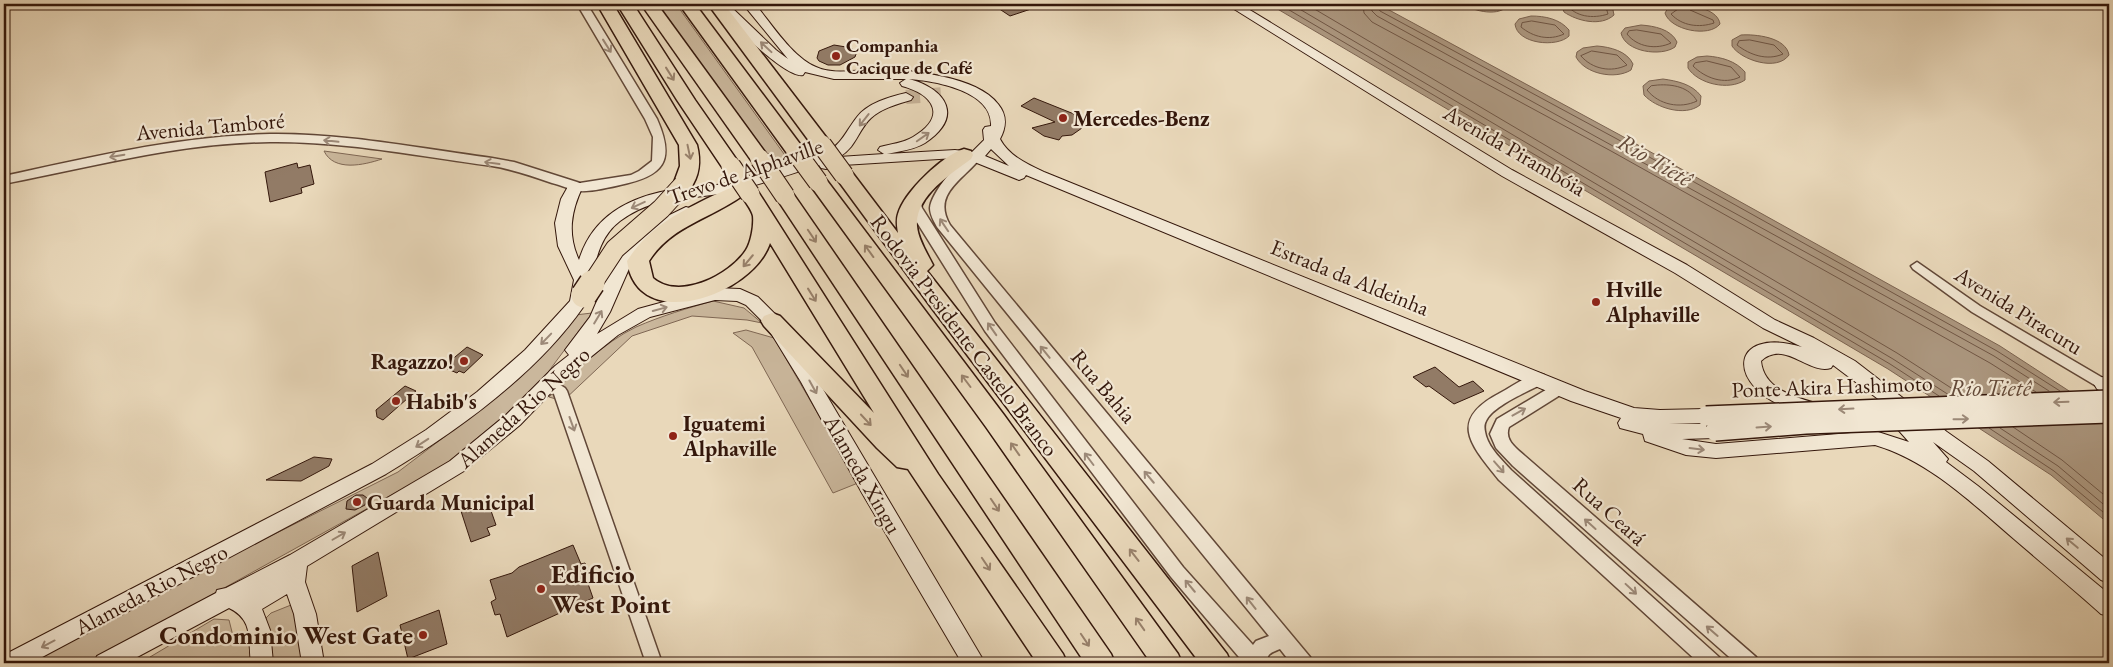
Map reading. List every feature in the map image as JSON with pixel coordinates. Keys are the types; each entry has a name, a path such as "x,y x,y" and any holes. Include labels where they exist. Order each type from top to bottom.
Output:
{"highway":[{"path":"582,293 615,249 660,209 683,185 690,174 691,158 688,145 605,4"},
{"path":"625,4 761,212 928,481 1053,663"},
{"path":"650,4 760,159 1101,663"},
{"name":"Rodovia Presidente Castelo Branco","path":"716,4 822,145 844,168 938,302 1217,663"},
{"name":"Rodovia Presidente Castelo Branco","path":"691,9 995,420 1168,663"},
{"path":"938,302 909,235 908,213 914,200 930,184 970,156"},
{"path":"734,193 654,237 638,261 640,272 647,284 670,294 686,294 703,290 731,277 756,252 760,239 761,212"},
{"path":"772,321 886,441 928,481"}],"main road":[{"path":"721,4 750,34 780,59 811,79 832,82 873,81 906,83 927,90 937,100 940,108 940,117 929,132 918,141 844,168"},
{"path":"729,4 750,34"},
{"path":"749,4 799,62 811,70 837,74 915,76 940,80 972,90 986,99 995,108 1000,120 998,130 992,140 970,156"},
{"name":"Avenida Pirambóia","path":"1232,4 1535,190 1681,269 1778,329"},
{"path":"945,94 968,99 982,110 989,123 992,140"},
{"name":"Trevo de Alphaville","path":"582,293 589,254 596,239 608,223 623,212 666,195 726,187 831,156 843,150 849,144 860,124 871,111 906,97"},
{"name":"Estrada da Aldeinha","path":"992,140 1003,163 1039,175 1534,382 1619,421 1656,430 1688,432 1710,423"},
{"path":"970,156 1003,163"},
{"name":"Trevo de Alphaville","path":"555,377 597,320 622,262 630,250 660,224 689,210 734,193 844,168 970,156"},
{"path":"574,188 566,208 563,230 566,253 582,293"},
{"name":"Alameda Rio Negro","path":"10,663 277,524 411,450 460,417 501,382 546,340 582,293"},
{"name":"Alameda Rio Negro","path":"105,663 297,560 457,466 512,420 555,377 612,331 644,314 715,294 740,296"},
{"name":"Alameda Xingu","path":"740,296 756,304 772,321 808,379 869,487 974,663"},
{"path":"1778,329 1871,392 2001,516"},
{"path":"1778,329 1808,342 1849,366 1940,437 1981,466 2109,574"},
{"path":"1816,410 1786,400 1766,389 1754,376 1752,359 1764,349 1785,348 1800,352 1841,370"},
{"name":"Ponte Akira Hashimoto","path":"1710,423 1816,410 2108,389"},
{"name":"Estrada da Aldeinha","path":"1555,391 1633,416 1710,423"},
{"name":"Ponte Akira Hashimoto","path":"1710,423 1806,424 2109,413"},
{"path":"1619,421 1663,440 1700,450 1735,450 1875,438 1889,440 1936,466 2001,516 2109,607"},
{"path":"1937,457 1942,453 1950,452 1967,459 2032,509"},
{"path":"297,560 294,582 305,614 313,663"},
{"path":"249,606 268,594 294,582"},
{"path":"225,598 239,601 249,606 255,616 262,663"}],"street":[{"path":"574,188 635,178 652,168 658,162 660,154 659,136 652,119 582,4"},
{"path":"574,188 598,192 622,188 649,178 661,168 668,157 669,138 656,92"},
{"name":"Avenida Tamboré","path":"4,180 153,149 207,142 270,138 323,140 492,162 509,165 539,175 555,186 574,188"},
{"name":"Rua Bahia","path":"970,156 937,203 936,210 944,227 1088,405 1303,663"},
{"path":"914,200 915,208 990,327 1166,557 1257,663"},
{"name":"Avenida Piracuru","path":"1916,266 1976,309 2108,389"},
{"path":"555,377 654,663"},
{"name":"Rua Ceará","path":"1534,382 1484,410 1477,419 1475,429 1484,451 1505,475 1712,663"},
{"name":"Rua Ceará","path":"1555,391 1503,423 1498,429 1497,434 1503,444 1519,461 1749,663"},
{"path":"1606,567 1627,556"},
{"path":"1257,663 1257,654 1263,647 1283,640"}],"shaded area":[{"path":"658,4 676,4 792,165 776,171"},
{"path":"324,151 382,159 358,165 342,164 329,158"},
{"path":"713,301 744,308 762,323 692,316 632,336 563,401 549,397 612,341 636,327 655,319"},
{"path":"592,313 534,391 442,467 89,663 18,663 398,472 448,434 521,371 575,315"},
{"path":"746,330 774,338 858,483 833,493 752,347 733,333"},
{"path":"296,603 306,663 270,663 266,618 271,613"},
{"path":"214,619 229,620 234,640 248,636 251,663 154,663 150,657"}],"water":[{"name":"Rio Tietê","path":"1269,4 1378,4 1620,135 2000,346 2109,417 2109,524 2051,475 1888,369"},
{"path":"1462,4 1509,4 1500,11 1487,12"},
{"path":"1561,4 1607,4 1613,10 1614,15 1603,21 1582,20 1564,12"},
{"path":"1684,5 1711,12 1720,24 1707,31 1699,31 1682,28 1674,24 1665,13 1668,8"},
{"path":"1531,16 1557,21 1569,30 1569,36 1563,40 1547,43 1530,40 1517,31 1515,24 1519,19"},
{"path":"1641,25 1657,27 1671,34 1677,42 1675,47 1661,52 1653,52 1644,51 1629,45 1621,33 1625,28"},
{"path":"1741,35 1762,36 1776,40 1787,49 1789,55 1776,63 1759,62 1743,56 1732,46 1732,40"},
{"path":"1597,46 1613,49 1627,56 1633,64 1631,70 1617,75 1609,75 1586,68 1576,57 1577,52 1583,48"},
{"path":"1707,56 1733,62 1745,72 1745,80 1731,85 1723,85 1706,82 1699,78 1688,68 1688,62 1697,57"},
{"path":"1663,79 1689,86 1701,96 1700,105 1694,109 1679,111 1663,107 1649,100 1644,95 1643,86 1649,81"}],"building":[{"path":"992,4 1042,4 1043,5 1010,16"},
{"name":"Companhia Cacique de Café","path":"834,45 852,48 856,54 855,57 840,65 828,65 819,61 817,58 819,51"},
{"name":"Mercedes-Benz","path":"1034,98 1074,114 1082,123 1082,128 1072,135 1062,136 1059,140 1044,136 1032,128 1055,122 1021,106"},
{"path":"297,163 298,168 310,165 314,184 301,188 302,193 270,202 265,172"},
{"name":"Ragazzo!","path":"467,347 483,355 464,373 459,371 457,373 443,367"},
{"path":"1435,367 1459,387 1473,381 1484,391 1454,404 1413,377"},
{"name":"Habib's","path":"405,386 416,391 383,420 377,417 376,410"},
{"path":"314,457 332,459 329,466 301,481 266,480"},
{"name":"Guarda Municipal","path":"356,495 363,495 367,498 365,505 355,510 346,509 347,501"},
{"path":"483,500 485,508 490,508 496,525 487,528 490,535 471,542 460,508"},
{"name":"Edificio West Point","path":"573,545 581,564 585,563 589,576 586,578 593,598 507,637 500,614 495,615 491,602 496,599 490,580 512,573 519,567"},
{"path":"378,552 387,596 357,612 352,566"},
{"name":"Condominio West Gate","path":"439,610 447,644 408,659 400,625"}],"tunnel":[{"path":"906,97 945,94"}],"place":[{"name":"Companhia Cacique de Café","path":"836,56"},
{"name":"Mercedes-Benz","path":"1063,118"},
{"name":"Hville Alphaville","path":"1596,302"},
{"name":"Ragazzo!","path":"464,361"},
{"name":"Habib's","path":"396,401"},
{"name":"Iguatemi Alphaville","path":"673,436"},
{"name":"Guarda Municipal","path":"357,502"},
{"name":"Edificio West Point","path":"541,589"},
{"name":"Condominio West Gate","path":"423,635"}]}
